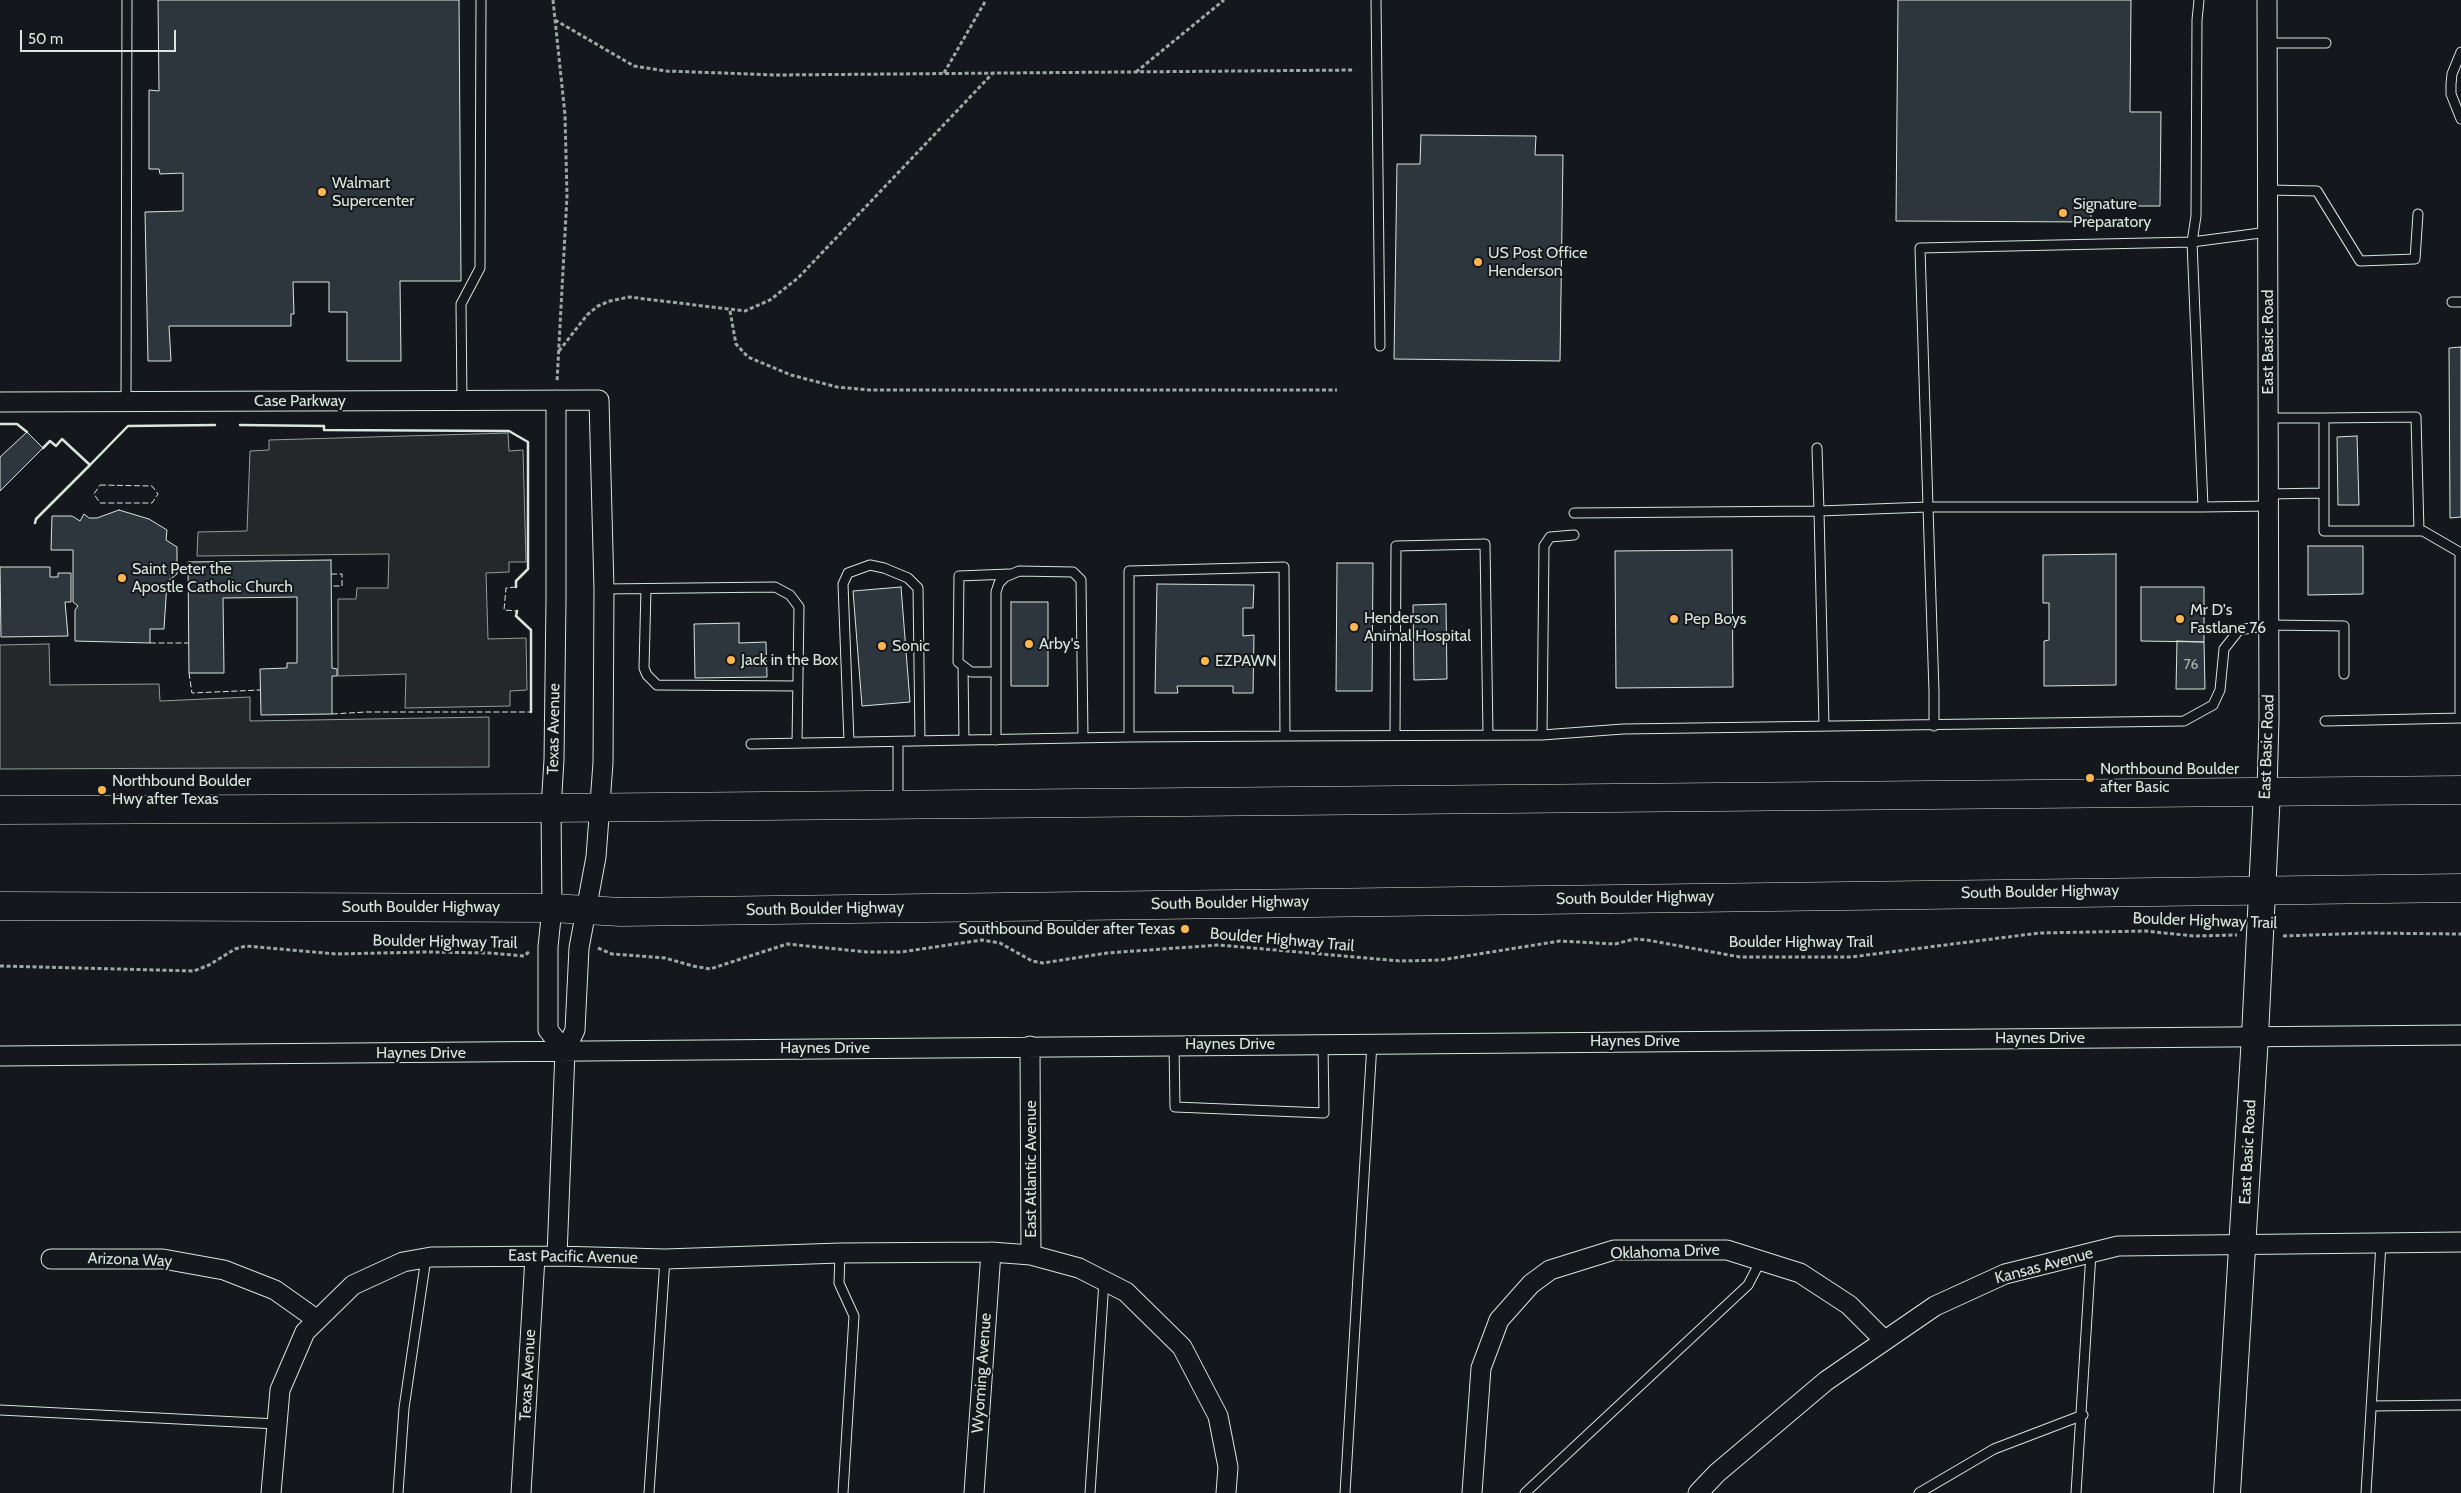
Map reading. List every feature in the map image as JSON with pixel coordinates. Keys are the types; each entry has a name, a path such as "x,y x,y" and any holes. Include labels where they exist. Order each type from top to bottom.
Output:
{"main road":[{"path":"0,810 551,808 898,803 2461,790"},
{"name":"South Boulder Highway","path":"0,906 552,908 621,912 2262,889 2461,888"}],"street":[{"name":"East Basic Road","path":"2227,1493 2255,1036 2266,791 2269,625 2267,0"},
{"name":"Texas Avenue","path":"556,400 554,760 551,808 552,908 548,947 548,1030 565,1052"},
{"name":"Case Parkway","path":"0,402 599,400 604,590"},
{"path":"557,1256 565,1052 575,1030 579,948 596,857 603,763 604,590"},
{"name":"Haynes Drive","path":"0,1056 2461,1035"},
{"name":"East Atlantic Avenue","path":"1030,1046 1032,1255 1079,1268 1126,1292 1182,1347 1218,1416 1228,1468 1226,1493"},
{"name":"Kansas Avenue","path":"1698,1493 1718,1473 1826,1381 1936,1306 2005,1274 2118,1246 2461,1242"},
{"name":"Oklahoma Drive","path":"1472,1493 1481,1368 1499,1320 1531,1284 1550,1270 1614,1250 1728,1250 1800,1273 1849,1305 1884,1340"},
{"name":"East Pacific Avenue","path":"271,1493 280,1390 305,1332 316,1319 353,1285 403,1262 426,1258 535,1256 664,1259 840,1253 990,1252 1032,1255"},
{"name":"Wyoming Avenue","path":"974,1493 990,1252"},
{"name":"Texas Avenue","path":"521,1493 535,1256"},
{"name":"Arizona Way","path":"51,1259 163,1259 224,1270 275,1290 316,1319"}],"lane":[{"path":"126,401 127,0"},
{"path":"462,400 461,304 480,268 481,0"},
{"path":"1376,0 1380,346"},
{"path":"2199,0 2197,20 2196,216 2192,242 2203,507"},
{"path":"2268,42 2326,43"},
{"path":"2461,52 2452,74 2451,94 2461,119"},
{"path":"2268,190 2316,191 2360,261 2415,259 2418,214"},
{"path":"1934,726 1920,248 2192,242 2268,232"},
{"path":"2268,418 2416,417 2419,531"},
{"path":"2324,418 2324,532 2423,531 2460,553 2460,718 2325,721"},
{"path":"1817,448 1824,726"},
{"path":"1574,513 1819,511 1928,507 2203,507 2324,493"},
{"path":"1542,735 1544,546 1550,537 1574,535"},
{"path":"1395,735 1396,546 1485,544 1488,735"},
{"path":"848,742 843,584 848,573 870,565 884,568 908,578 918,588 920,741"},
{"path":"1129,737 1129,571 1284,567 1285,736"},
{"path":"996,672 972,672 958,662 959,576 1010,574 1019,571 1073,572 1081,580 1083,738"},
{"path":"996,740 996,592 999,583 1010,574"},
{"path":"604,590 775,587 790,595 799,607 797,743"},
{"path":"646,590 644,668 646,675 657,685 798,686"},
{"path":"751,744 1129,737 1542,735 1623,729 2184,721 2213,705 2220,690 2224,649 2239,630 2269,625 2344,626 2344,674"},
{"path":"963,667 964,740"},
{"path":"898,742 898,803"},
{"path":"1345,1493 1372,1043"},
{"path":"1174,1045 1175,1107 1324,1113 1323,1044"},
{"path":"2366,1493 2381,1243"},
{"path":"840,1253 839,1283 854,1316 843,1493"},
{"path":"2076,1493 2083,1415 2091,1253"},
{"path":"398,1493 404,1408 426,1258"},
{"path":"648,1493 664,1259"},
{"path":"1525,1493 1748,1285 1761,1260"},
{"path":"1090,1493 1104,1281"},
{"path":"2371,1406 2461,1404"},
{"path":"0,1410 277,1424"},
{"path":"1919,1493 1994,1449 2083,1415"}],"path":[{"path":"553,0 565,115 567,196 556,400"},
{"path":"944,74 986,0"},
{"path":"1136,72 1224,0"},
{"path":"555,20 624,61 634,66 652,69 777,75 1354,70"},
{"path":"559,351 587,315 610,301 629,297 730,311 745,311 756,308 786,290 993,73"},
{"path":"730,311 736,344 748,357 791,375 837,387 869,390 1337,390"},
{"name":"Boulder Highway Trail","path":"579,948 600,948 612,954 665,958 710,969 786,944 867,952 901,952 982,940 1000,943 1032,961 1043,963 1107,953 1220,945 1400,961 1441,960 1560,941 1616,944 1634,939 1740,957 1851,957 2039,933 2144,931 2194,936 2367,933 2461,934"},
{"name":"Boulder Highway Trail","path":"0,966 194,971 209,965 235,949 246,946 336,954 462,953 524,956 536,946 548,947"}],"shaded area":[{"path":"508,433 509,451 523,450 526,562 509,562 509,572 486,573 488,639 526,638 527,690 510,691 510,706 405,708 406,674 338,676 338,599 356,599 357,588 388,588 389,554 197,556 198,532 247,531 250,451 269,450 269,440"},
{"path":"49,644 50,685 159,684 160,701 250,697 250,721 489,717 489,767 0,769 0,645"}],"building":[{"name":"Walmart Supercenter","path":"158,0 459,0 461,281 400,281 401,361 347,361 347,312 329,312 329,282 293,282 294,314 291,314 291,326 169,326 171,361 148,361 145,212 183,211 183,173 160,174 159,169 149,169 149,90 159,91"},
{"path":"1898,0 2131,0 2130,112 2161,112 2160,206 2091,206 2091,222 1896,221"},
{"name":"US Post Office Henderson","path":"1421,135 1536,136 1535,155 1563,155 1560,361 1394,359 1397,164 1420,164"},
{"path":"2461,347 2461,517 2450,518 2449,348"},
{"path":"27,432 43,448 0,491 0,457"},
{"path":"2357,436 2359,505 2338,505 2337,437"},
{"name":"Saint Peter the Apostle Catholic Church","path":"119,510 149,519 167,530 166,540 177,547 177,574 167,582 164,629 150,629 150,643 75,641 75,610 78,606 73,602 73,550 51,550 52,516 72,516 80,521 84,514 89,518 97,518"},
{"path":"2308,546 2363,546 2363,594 2308,595"},
{"name":"Pep Boys","path":"1732,550 1733,687 1616,688 1615,551"},
{"path":"2116,554 2116,685 2044,686 2044,641 2049,640 2049,603 2043,603 2043,555"},
{"path":"331,560 332,668 337,669 337,676 332,676 332,714 261,715 260,669 287,668 287,663 297,663 297,597 223,598 224,673 189,673 188,562"},
{"name":"Henderson Animal Hospital","path":"1337,563 1373,563 1372,691 1336,691"},
{"path":"0,567 50,567 50,577 58,577 58,573 71,573 71,602 65,602 68,636 1,637"},
{"name":"EZPAWN","path":"1157,584 1254,585 1253,608 1243,608 1243,636 1254,635 1253,693 1233,693 1233,686 1177,686 1178,693 1155,693"},
{"name":"Sonic","path":"901,587 910,702 862,706 853,591"},
{"path":"2141,587 2204,587 2204,642 2141,641"},
{"name":"Arby's","path":"1011,602 1048,602 1048,686 1011,686"},
{"path":"1446,604 1447,679 1414,680 1413,605"},
{"name":"Jack in the Box","path":"739,623 739,643 766,642 767,677 695,678 694,624"},
{"path":"2177,641 2204,642 2205,689 2176,689"}],"fence":[{"path":"100,485 152,486 158,494 152,503 100,503 94,494 100,485"},
{"path":"331,574 342,574 342,586 331,586"},
{"path":"516,587 506,588 504,610 517,611"},
{"path":"150,643 189,643"},
{"path":"189,673 192,693 260,690"},
{"path":"332,714 366,712 531,712"}],"wall":[{"path":"0,424 17,424 27,432"},
{"path":"43,448 50,441 56,446 62,439 90,465 128,426 215,425"},
{"path":"240,425 324,426 324,430 509,431 528,442 528,569 516,581 516,587"},
{"path":"35,523 36,519 90,465"},
{"path":"517,611 516,616 531,630 531,712"}],"place":[{"name":"Walmart Supercenter","path":"322,192"},
{"name":"Signature Preparatory","path":"2063,213"},
{"name":"US Post Office Henderson","path":"1478,262"},
{"name":"Saint Peter the Apostle Catholic Church","path":"122,578"},
{"name":"Pep Boys","path":"1674,619"},
{"name":"Mr D's Fastlane 76","path":"2180,619"},
{"name":"Henderson Animal Hospital","path":"1354,627"},
{"name":"Arby's","path":"1029,644"},
{"name":"Sonic","path":"882,646"},
{"name":"Jack in the Box","path":"731,660"},
{"name":"EZPAWN","path":"1205,661"},
{"name":"Northbound Boulder after Basic","path":"2090,778"},
{"name":"Northbound Boulder Hwy after Texas","path":"102,790"},
{"name":"Southbound Boulder after Texas","path":"1185,929"}]}
